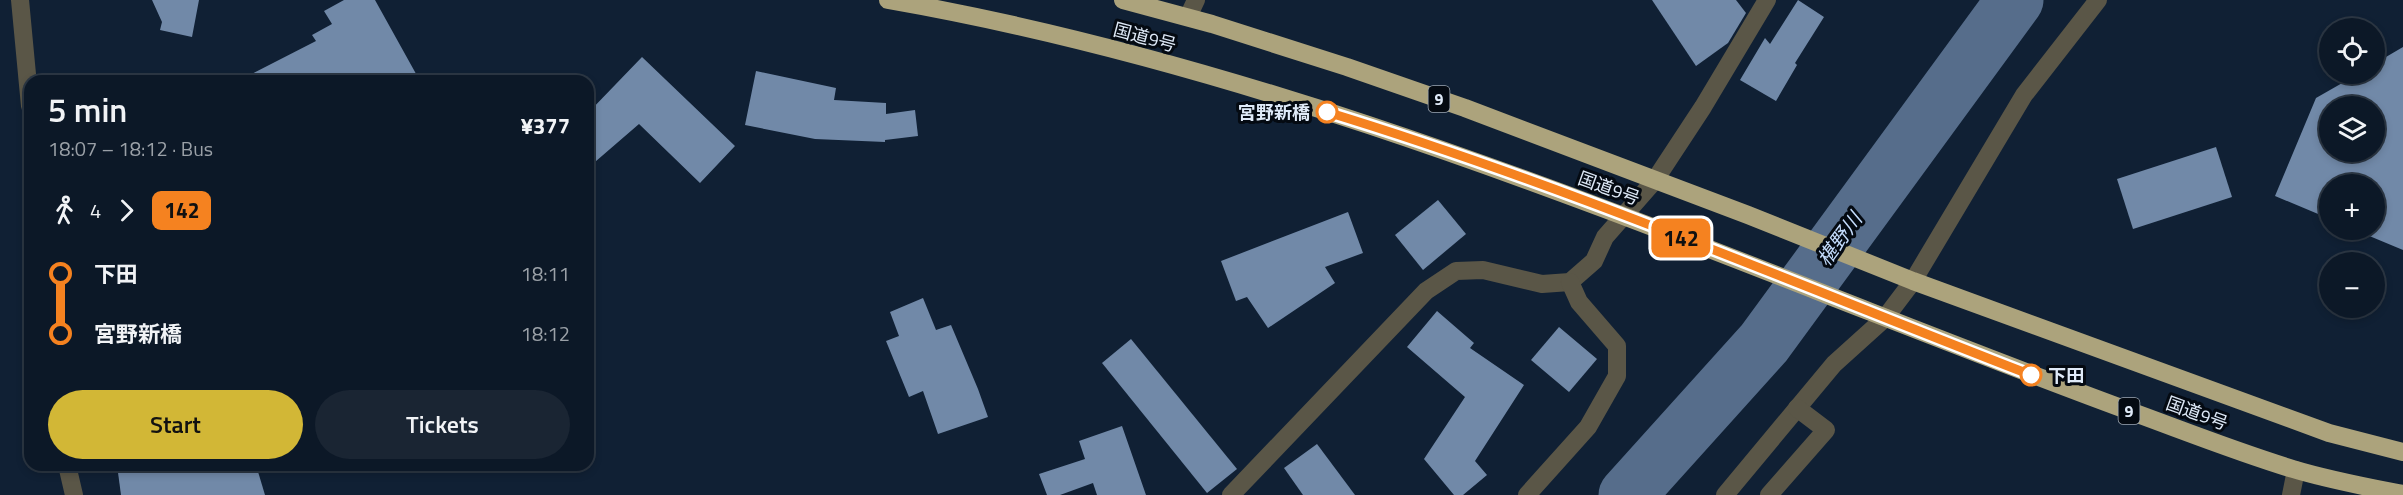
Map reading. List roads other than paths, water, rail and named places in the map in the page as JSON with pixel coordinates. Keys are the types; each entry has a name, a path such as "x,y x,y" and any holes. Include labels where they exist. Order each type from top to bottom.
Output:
{"highway":[{"name":"国道9号","path":"888,0 1082,41 1227,81 1365,124 1460,156 1722,253 2056,384 2296,470 2403,494"},
{"name":"国道9号","path":"1123,0 1188,17 1358,70 1748,215 1913,281 2330,433 2403,452"}],"street":[{"path":"20,0 27,75"},
{"path":"1188,17 1196,0"},
{"path":"1231,495 1426,291 1456,272 1483,270 1542,284 1570,282 1594,261 1605,237 1655,180 1703,107 1767,0"},
{"path":"1725,495 1834,364 1885,318 1913,281 2024,94 2098,0"},
{"path":"1527,495 1588,427 1617,376 1617,346 1579,302 1570,282"},
{"path":"1769,495 1826,430 1797,408"},
{"path":"2291,495 2296,470"},
{"path":"68,471 74,495"}],"waterway":[{"name":"椹野川","path":"1627,495 1764,343 2015,0"}],"place":[{"name":"宮野新橋","path":"1327,112"},
{"name":"下田","path":"2031,375"}]}
